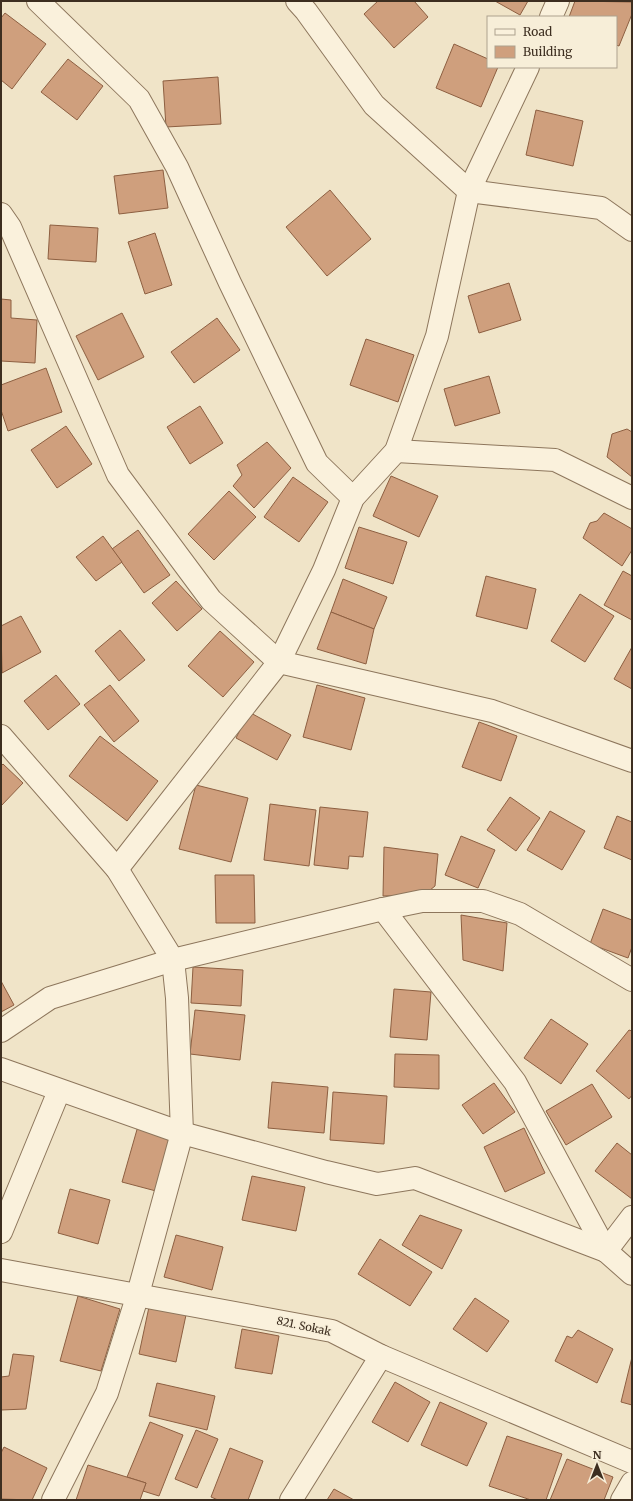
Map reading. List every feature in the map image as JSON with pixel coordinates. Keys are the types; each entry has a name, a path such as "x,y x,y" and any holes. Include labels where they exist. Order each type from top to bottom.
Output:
{"street":[{"path":"38,1 139,99 177,167 230,283 317,463 353,498"},
{"path":"297,1 306,11 374,105 469,191 601,208 632,230"},
{"path":"551,16 558,1"},
{"path":"117,869 279,662 324,570 353,498 396,451 436,336 469,191 528,68"},
{"path":"1,214 10,227 118,474 211,600 279,662 492,711 632,761"},
{"path":"396,451 554,460 632,498"},
{"path":"1,736 117,869 173,960 177,998 182,1133 138,1294 107,1393 53,1500"},
{"path":"1,1031 50,998 173,960 383,909 422,902 483,901 520,914 632,980"},
{"path":"383,909 515,1082 606,1251 632,1274"},
{"path":"1,1070 182,1133 326,1172 377,1184 415,1178 606,1251"},
{"path":"1,1232 59,1091"},
{"path":"606,1251 632,1217"},
{"name":"821. Sokak","path":"1,1270 138,1294 332,1331 381,1356 632,1462"},
{"path":"291,1500 381,1356"},
{"path":"622,1500 632,1483"}],"building":[{"path":"378,1 414,1 428,17 394,48 364,14"},
{"path":"495,1 528,1 520,15"},
{"path":"575,1 632,2 632,14 619,46 617,45 617,16 569,16"},
{"path":"5,13 46,44 12,89 1,80 1,18"},
{"path":"454,44 487,59 487,68 498,68 481,107 436,88"},
{"path":"68,59 103,86 77,120 41,92"},
{"path":"218,77 221,124 166,127 163,81"},
{"path":"536,110 583,121 573,166 526,155"},
{"path":"163,170 168,208 119,214 114,176"},
{"path":"330,190 371,239 327,276 286,227"},
{"path":"50,225 98,228 96,262 48,259"},
{"path":"155,233 172,285 145,294 128,242"},
{"path":"509,283 521,320 479,333 468,296"},
{"path":"1,299 11,300 11,318 37,320 35,363 1,361"},
{"path":"122,313 144,357 98,380 76,336"},
{"path":"217,318 240,350 194,383 171,352"},
{"path":"366,339 414,355 398,402 350,385"},
{"path":"46,368 62,412 8,431 1,410 1,385"},
{"path":"489,376 500,413 455,426 444,389"},
{"path":"200,406 223,443 190,464 167,427"},
{"path":"66,426 92,464 57,488 31,450"},
{"path":"627,429 632,432 632,477 607,457 612,434"},
{"path":"267,442 291,468 254,508 233,486 242,475 237,465"},
{"path":"391,476 438,496 419,537 373,516"},
{"path":"293,477 328,502 299,542 264,517"},
{"path":"229,491 256,517 214,560 188,534"},
{"path":"604,513 632,529 632,550 622,566 583,538 590,523 597,521"},
{"path":"359,527 407,542 393,584 345,568"},
{"path":"138,530 170,575 144,593 112,549"},
{"path":"103,536 122,562 96,581 76,557"},
{"path":"623,571 632,576 632,620 604,605"},
{"path":"486,576 536,589 527,629 476,616"},
{"path":"343,579 387,597 374,629 331,612"},
{"path":"176,581 202,609 177,631 152,603"},
{"path":"580,594 614,616 585,662 551,641"},
{"path":"331,612 374,629 366,664 317,649"},
{"path":"21,616 41,652 2,673 1,626"},
{"path":"120,630 145,660 119,681 95,651"},
{"path":"220,631 254,662 223,697 188,666"},
{"path":"632,647 632,689 614,679"},
{"path":"56,675 80,704 48,730 24,701"},
{"path":"110,685 139,721 114,742 84,705"},
{"path":"317,685 365,698 351,750 303,737"},
{"path":"249,712 291,735 277,760 236,738"},
{"path":"479,722 517,736 501,781 462,767"},
{"path":"100,736 158,781 127,821 69,776"},
{"path":"3,764 23,783 1,806 1,766"},
{"path":"196,785 248,798 231,862 179,849"},
{"path":"510,797 540,818 516,851 487,830"},
{"path":"270,804 316,810 309,866 264,860"},
{"path":"320,807 368,812 363,857 349,856 348,869 314,865"},
{"path":"550,811 585,831 562,870 527,850"},
{"path":"617,816 632,822 632,860 604,848"},
{"path":"461,836 495,850 478,888 445,875"},
{"path":"384,847 438,854 435,886 424,895 383,896"},
{"path":"215,875 254,875 255,923 216,923"},
{"path":"603,909 632,920 632,947 628,958 590,944"},
{"path":"461,915 507,923 503,971 463,960"},
{"path":"193,967 243,970 241,1006 191,1003"},
{"path":"1,981 14,1005 1,1012"},
{"path":"394,989 431,992 427,1040 390,1037"},
{"path":"195,1010 245,1015 240,1060 190,1054"},
{"path":"551,1019 588,1044 561,1084 524,1058"},
{"path":"629,1030 632,1031 632,1095 629,1099 596,1071"},
{"path":"395,1054 439,1055 439,1089 394,1087"},
{"path":"272,1082 328,1087 324,1133 268,1128"},
{"path":"494,1083 515,1112 483,1134 462,1105"},
{"path":"592,1084 612,1117 566,1145 546,1111"},
{"path":"333,1092 387,1096 384,1144 330,1140"},
{"path":"138,1126 172,1136 156,1191 122,1182"},
{"path":"524,1128 545,1173 505,1192 484,1147"},
{"path":"617,1143 632,1155 632,1199 595,1171"},
{"path":"252,1176 305,1187 296,1231 242,1220"},
{"path":"70,1189 110,1200 98,1244 58,1233"},
{"path":"420,1215 462,1230 442,1269 402,1245"},
{"path":"176,1235 223,1247 212,1290 164,1277"},
{"path":"380,1239 432,1272 410,1306 358,1274"},
{"path":"78,1296 120,1309 101,1371 60,1361"},
{"path":"475,1298 509,1321 487,1352 453,1329"},
{"path":"149,1307 186,1315 176,1362 139,1354"},
{"path":"242,1329 279,1336 272,1374 235,1368"},
{"path":"578,1330 613,1349 597,1383 555,1361 567,1336 572,1338"},
{"path":"13,1354 34,1356 26,1409 1,1410 1,1377 9,1376"},
{"path":"632,1357 632,1405 621,1402"},
{"path":"395,1382 430,1402 408,1442 372,1422"},
{"path":"157,1383 215,1396 207,1430 149,1416"},
{"path":"440,1402 487,1423 467,1466 421,1445"},
{"path":"150,1422 183,1435 159,1496 143,1491 146,1483 127,1477"},
{"path":"196,1430 218,1439 197,1488 175,1479"},
{"path":"507,1436 562,1454 546,1500 531,1500 489,1486"},
{"path":"4,1447 47,1468 32,1500 1,1499 1,1453"},
{"path":"230,1448 263,1461 248,1500 218,1500 211,1497"},
{"path":"567,1459 613,1477 604,1500 550,1500"},
{"path":"88,1465 146,1483 140,1500 76,1500"},
{"path":"334,1489 354,1500 327,1500"}]}
